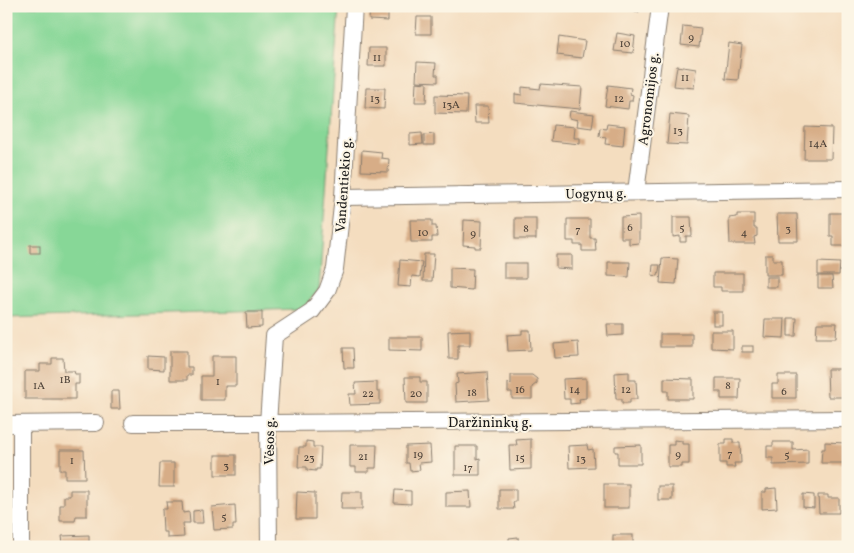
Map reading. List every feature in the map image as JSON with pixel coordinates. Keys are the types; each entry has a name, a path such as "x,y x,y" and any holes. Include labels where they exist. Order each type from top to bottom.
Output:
{"street":[{"name":"Vandentiekio g.","path":"274,336 312,311 327,291 335,269 343,197 354,6"},
{"name":"Agronomijos g.","path":"636,192 660,6"},
{"name":"Uogynų g.","path":"343,197 848,189"},
{"name":"Vėsos g.","path":"269,547 268,424 274,336"},
{"name":"Daržininkų g.","path":"133,423 268,424 848,419"},
{"path":"21,547 14,424 96,423"}],"green space":[{"path":"6,6 339,6 319,290 302,309 6,318"}],"building":[{"path":"370,6 388,6 388,21 369,20"},
{"path":"621,6 640,6 639,12 621,9"},
{"path":"417,17 431,17 431,34 416,34"},
{"path":"683,26 701,28 699,47 681,45"},
{"path":"617,33 635,36 633,53 614,51"},
{"path":"559,37 585,41 582,58 557,55"},
{"path":"729,43 742,45 738,80 725,79"},
{"path":"369,48 386,48 386,66 368,66"},
{"path":"417,62 436,63 435,75 438,75 438,82 416,81"},
{"path":"677,66 696,69 694,88 674,86"},
{"path":"416,82 427,83 426,102 415,102"},
{"path":"541,84 582,87 580,109 515,103 515,94 522,95 522,87 540,89"},
{"path":"608,85 631,88 630,94 633,95 632,101 629,101 628,109 605,106"},
{"path":"366,88 385,88 384,109 365,108"},
{"path":"435,95 467,96 466,114 435,113"},
{"path":"474,106 488,106 489,123 475,123"},
{"path":"570,111 594,114 592,128 577,126 578,120 569,118"},
{"path":"670,114 689,116 687,145 667,144"},
{"path":"607,124 625,126 623,146 605,144 606,137 599,136 600,128 606,129"},
{"path":"553,125 575,127 574,138 580,138 580,144 551,141"},
{"path":"805,127 832,128 831,159 804,159"},
{"path":"422,133 423,144 410,145 410,134"},
{"path":"434,134 434,145 424,145 424,135"},
{"path":"362,150 382,152 381,158 389,159 388,172 361,171"},
{"path":"830,213 848,213 848,246 833,246 833,236 830,236"},
{"path":"737,214 754,214 754,228 757,228 757,236 754,237 755,244 730,244 729,218 737,217"},
{"path":"777,214 797,214 798,241 778,241"},
{"path":"639,216 639,243 629,244 629,238 621,238 621,217"},
{"path":"673,217 691,217 692,236 686,236 686,242 680,242 680,236 673,237"},
{"path":"515,218 536,218 536,239 515,239"},
{"path":"567,219 590,219 590,238 595,238 596,251 582,251 582,245 574,245 574,241 567,241"},
{"path":"410,220 432,220 432,226 436,226 437,237 432,237 432,242 411,242"},
{"path":"464,220 482,221 481,248 463,245"},
{"path":"30,245 40,245 40,253 30,253"},
{"path":"424,254 434,254 432,281 423,281"},
{"path":"556,255 572,255 572,269 556,268"},
{"path":"765,255 773,255 773,260 782,260 782,275 765,275"},
{"path":"662,258 678,259 676,284 660,283"},
{"path":"400,260 422,262 420,277 412,276 411,287 398,286"},
{"path":"608,262 630,262 629,277 608,276"},
{"path":"818,262 840,263 839,275 818,275"},
{"path":"504,263 526,263 526,278 504,278"},
{"path":"653,265 660,265 658,276 652,275"},
{"path":"450,268 473,269 472,290 450,288"},
{"path":"713,273 743,273 743,291 721,291 721,287 713,287"},
{"path":"818,276 832,276 833,288 818,288"},
{"path":"766,277 777,277 777,287 766,287"},
{"path":"246,312 262,312 262,327 247,328"},
{"path":"713,312 722,312 722,325 713,325"},
{"path":"788,318 797,318 796,336 788,336"},
{"path":"765,319 785,319 784,338 764,337"},
{"path":"817,323 837,323 836,338 816,338"},
{"path":"607,324 623,324 623,335 608,336"},
{"path":"470,330 470,345 458,345 458,359 449,359 448,331"},
{"path":"522,330 530,330 531,350 508,351 507,335 522,334"},
{"path":"711,331 733,331 733,349 711,348"},
{"path":"660,334 692,334 692,347 660,347"},
{"path":"389,337 422,337 422,351 389,350"},
{"path":"578,342 579,357 555,358 554,344"},
{"path":"742,346 753,346 753,352 742,352"},
{"path":"343,348 353,348 354,368 344,368"},
{"path":"170,351 187,351 187,367 192,367 192,375 187,375 187,380 170,380"},
{"path":"148,356 164,357 164,370 148,369"},
{"path":"212,356 236,356 236,386 225,386 225,400 201,400 201,376 212,376"},
{"path":"52,358 63,358 64,371 74,371 75,374 79,374 79,384 75,384 75,399 25,399 25,371 40,371 40,364 52,364"},
{"path":"827,369 843,369 843,374 848,374 848,397 828,397"},
{"path":"487,372 489,400 456,402 455,384 458,383 457,374"},
{"path":"629,372 629,380 636,380 637,399 630,399 630,403 622,403 622,399 616,399 615,373"},
{"path":"511,375 532,375 537,379 537,383 532,387 532,399 512,399 512,392 508,392 508,383 511,384"},
{"path":"778,375 796,375 796,398 772,398 772,384 778,384"},
{"path":"405,377 420,377 420,382 427,382 427,403 406,403"},
{"path":"586,378 586,398 579,399 580,403 570,404 570,399 564,399 563,379"},
{"path":"664,378 693,379 693,399 668,399 668,391 664,391"},
{"path":"716,378 740,378 739,399 721,399 721,392 716,392"},
{"path":"377,382 377,392 380,392 380,404 350,405 349,394 356,394 355,383"},
{"path":"111,391 119,391 120,409 111,409"},
{"path":"531,439 531,469 510,470 509,445 517,445 516,440"},
{"path":"726,439 733,439 733,443 740,443 741,463 734,463 735,467 726,467 726,463 720,463 720,444 726,444"},
{"path":"674,440 682,441 682,444 689,444 689,464 682,464 682,467 668,467 668,445 674,445"},
{"path":"306,441 313,442 313,447 321,447 320,469 316,469 316,471 307,470 307,467 298,467 299,447 306,447"},
{"path":"773,442 793,442 793,450 808,449 808,464 773,465 773,458 767,458 767,446 773,446"},
{"path":"825,442 846,443 846,463 821,463 822,449 825,449"},
{"path":"350,445 377,445 376,468 369,468 369,472 356,472 356,467 350,467"},
{"path":"430,445 431,462 419,463 420,470 410,471 409,463 406,463 406,446"},
{"path":"587,445 588,450 593,449 594,467 569,468 568,446"},
{"path":"641,445 641,464 618,464 618,452 615,452 615,446"},
{"path":"455,446 477,446 477,459 480,458 480,475 455,475"},
{"path":"60,450 84,450 85,478 65,478 65,470 60,470"},
{"path":"215,455 236,455 236,475 215,475"},
{"path":"160,463 174,463 174,487 159,487"},
{"path":"604,484 629,484 629,508 604,508"},
{"path":"658,486 672,486 672,500 658,500"},
{"path":"776,488 777,508 762,509 762,492 766,492 766,489"},
{"path":"499,489 516,489 516,502 513,502 514,509 499,509"},
{"path":"70,490 87,490 87,516 76,516 75,521 60,521 60,505 64,505 64,496 70,496"},
{"path":"395,490 411,491 411,504 394,503"},
{"path":"470,491 471,507 446,507 446,492"},
{"path":"297,492 315,493 315,519 296,519"},
{"path":"342,492 362,492 362,509 341,509"},
{"path":"803,494 814,495 814,508 803,507"},
{"path":"818,495 828,495 828,498 839,498 839,513 819,513"},
{"path":"166,502 182,502 183,513 189,512 190,523 183,523 184,537 167,538 167,532 163,532 162,509 167,509"},
{"path":"235,505 236,525 233,525 233,529 214,530 212,507"},
{"path":"202,510 203,523 193,523 193,511"},
{"path":"89,535 89,545 59,547 59,544 63,544 62,536"},
{"path":"613,535 633,535 633,547 613,547"},
{"path":"518,537 519,547 509,547 509,538"}]}
